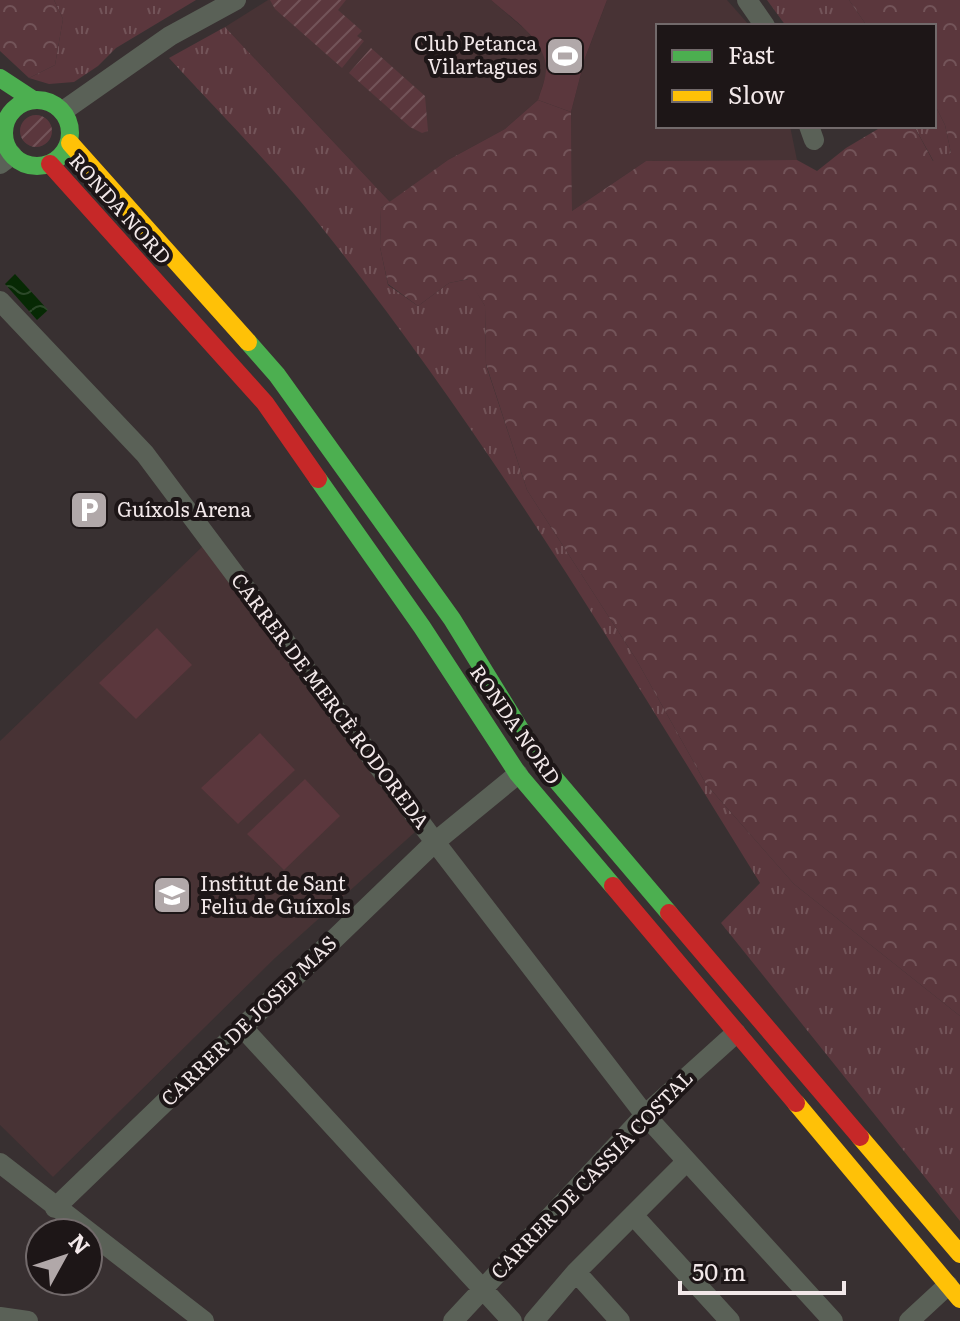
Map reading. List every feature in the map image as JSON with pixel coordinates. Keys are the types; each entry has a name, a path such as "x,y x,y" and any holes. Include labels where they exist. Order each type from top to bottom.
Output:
{"street":[{"path":"0,78 32,99 44,100 63,111 170,36 236,0"},
{"path":"747,0 764,24"},
{"name":"RONDA NORD","path":"32,99 4,114 6,159 30,166 50,164 59,159 70,143 69,121 63,111"},
{"name":"RONDA NORD","path":"70,143 277,375 452,619 539,760 960,1254"},
{"name":"RONDA NORD","path":"50,164 265,403 422,627 518,774 954,1292"},
{"name":"CARRER DE MERCÈ RODOREDA","path":"0,301 145,454 435,842 645,1115 833,1321"},
{"name":"CARRER DE JOSEP MAS","path":"55,1208 435,842 518,774"},
{"path":"242,1027 512,1321"},
{"name":"CARRER DE CASSIÀ COSTAL","path":"453,1321 645,1115 736,1033"},
{"path":"534,1321 576,1272 687,1161"},
{"path":"0,1163 204,1321"},
{"path":"633,1215 730,1321"},
{"path":"576,1272 620,1321"},
{"path":"909,1321 954,1292"},
{"path":"0,1317 28,1321"}],"shaded area":[{"path":"268,0 491,0 527,31 544,54 547,72 538,100 505,129 448,160 390,202 225,27"},
{"path":"607,0 727,0 748,24 656,24 656,128 790,128 797,160 646,161 572,211 571,112 585,58"},
{"name":"Institut de Sant Feliu de Guíxols","path":"203,546 415,832 275,958 53,1177 0,1125 0,741"}],"green space":[{"path":"0,0 54,0 63,19 55,65 29,78 0,51"},
{"path":"54,0 196,0 116,48 98,66 74,82 49,84 29,78 55,65 63,19"},
{"path":"270,0 346,0 338,10 362,31 357,36 364,41 342,68 275,9"},
{"name":"Club Petanca Vilartagues","path":"491,0 607,0 585,58 571,112 538,100 546,68 540,48 526,30"},
{"path":"767,0 849,0 866,24 785,24"},
{"path":"849,0 960,0 960,1016 794,884 706,784 636,659 527,490 486,364 485,306 468,279 449,283 418,306 388,284 380,247 381,208 448,160 505,129 538,100 571,112 572,211 646,161 797,160 817,171 846,148 880,128 915,128 933,161 951,153 945,125 936,107 936,24 866,24"},
{"path":"225,27 390,202 381,208 380,247 388,285 418,306 449,283 469,279 485,306 486,365 527,490 636,659 706,784 794,884 960,1016 960,1221 721,923 760,883 603,630 494,464 380,302 319,224 265,160 169,58"},
{"path":"371,48 425,96 428,131 422,133 410,127 349,73"},
{"path":"936,107 945,125 951,153 934,162 915,128 936,128"},
{"path":"36,115 47,120 52,131 47,142 36,147 25,142 20,131 25,120"},
{"path":"157,628 192,665 136,719 99,683"},
{"path":"260,733 295,770 238,824 201,788"},
{"path":"305,779 340,816 284,870 247,834"}],"water":[{"path":"15,274 48,310 37,320 5,284"}],"traffic: fast":[{"path":"0,78 32,99"},
{"path":"30,100 44,100 56,105 65,114 70,133 68,146 61,157 44,166 30,166 18,161 9,152 4,140 4,126 9,114 18,105 30,100"},
{"path":"248,342 277,375 452,619 539,760 669,913"},
{"path":"318,479 422,627 518,774 613,886"}],"traffic: slow":[{"path":"70,143 248,342"},
{"path":"796,1103 960,1299"},
{"path":"860,1137 960,1254"}],"traffic: jam":[{"path":"50,164 265,403 318,479"},
{"path":"613,886 796,1103"},
{"path":"669,913 860,1137"}],"place":[{"name":"Club Petanca Vilartagues","path":"565,56"},
{"name":"Guíxols Arena","path":"89,510"},
{"name":"Institut de Sant Feliu de Guíxols","path":"172,895"}]}
